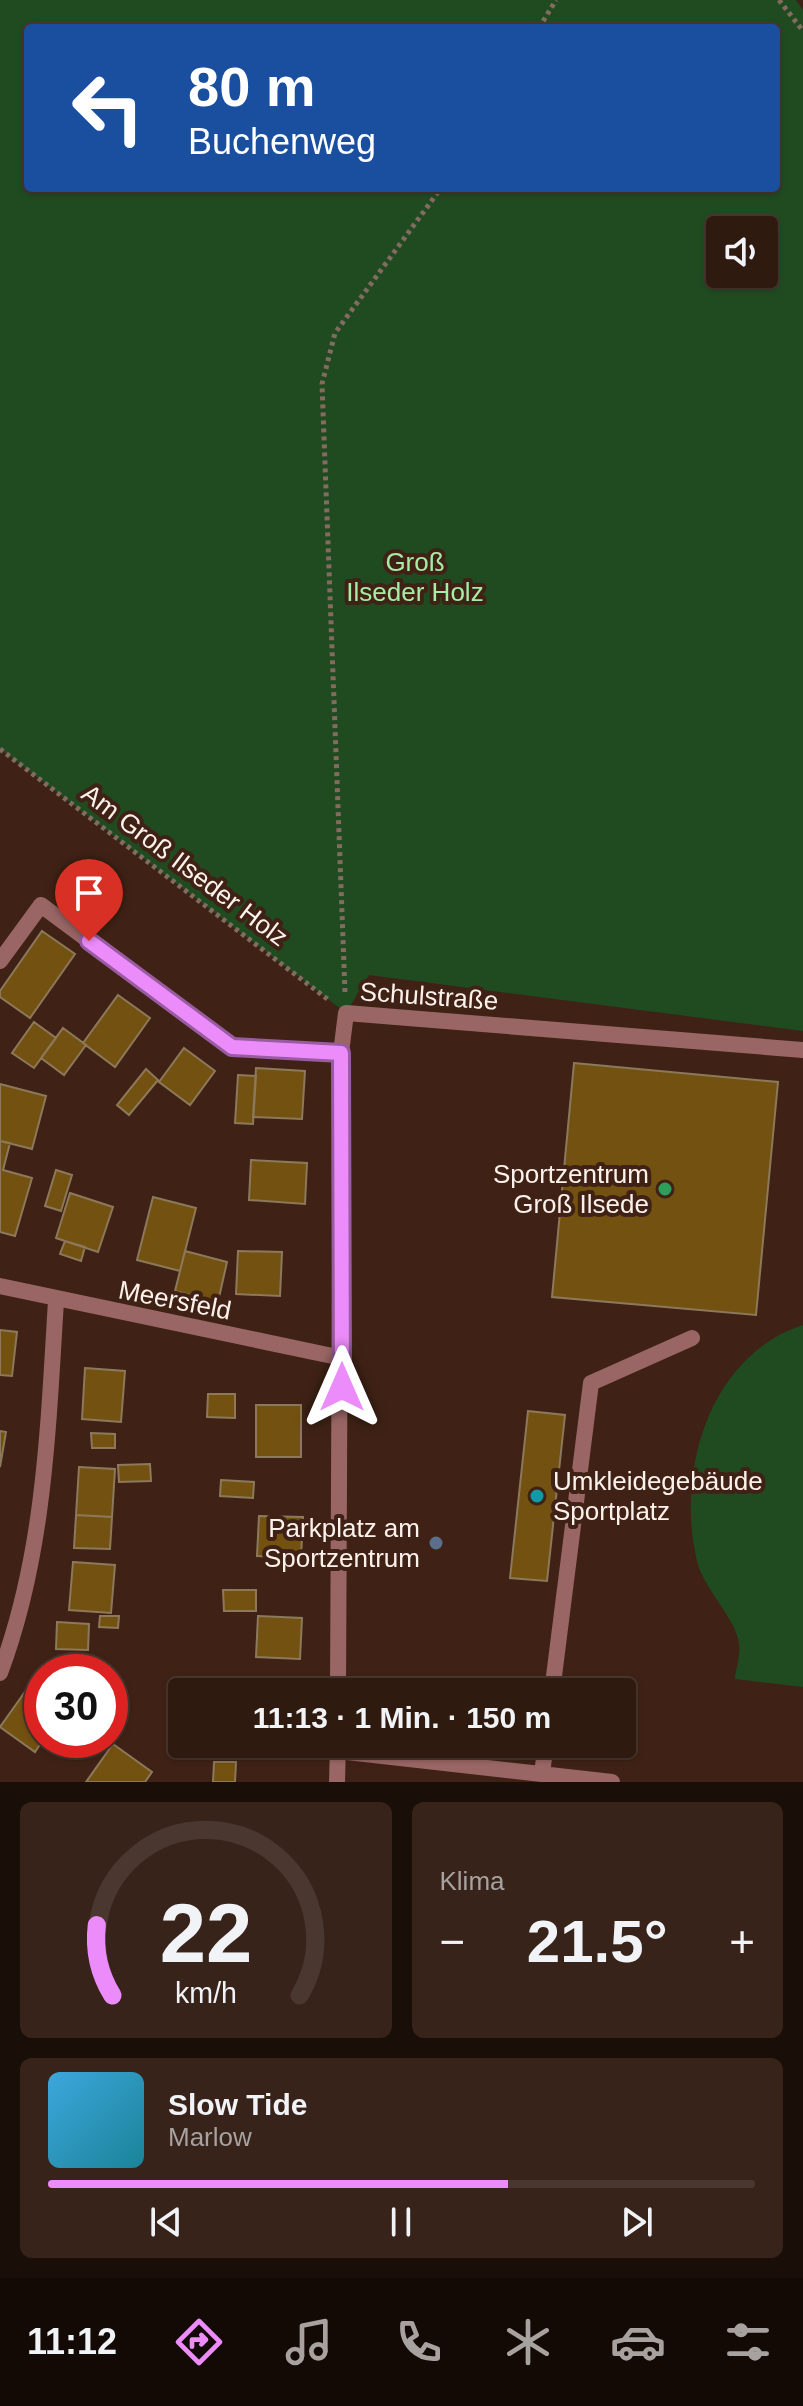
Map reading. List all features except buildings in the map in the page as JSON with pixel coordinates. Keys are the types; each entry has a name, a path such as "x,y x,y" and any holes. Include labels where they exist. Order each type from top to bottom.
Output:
{"street":[{"path":"0,961 41,905 232,1047 341,1053"},
{"name":"Schulstraße","path":"338,1678 341,1053 346,1013 803,1050"},
{"name":"Meersfeld","path":"0,1286 56,1301 342,1358"},
{"path":"0,1673 19,1622 35,1551 44,1487 56,1301"},
{"path":"554,1678 591,1383 692,1338"},
{"path":"337,1782 338,1758"},
{"path":"420,1758 612,1782"},
{"path":"542,1773 544,1758"}],"path":[{"path":"541,24 556,0"},
{"path":"779,0 803,31"},
{"path":"346,1013 322,384 335,333 438,192"},
{"name":"Am Groß Ilseder Holz","path":"0,749 346,1013"}],"green space":[{"name":"Groß Ilseder Holz","path":"0,0 796,0 803,10 803,1031 369,975 346,1013 0,749"},
{"path":"803,1325 803,1687 735,1679 739,1643 732,1623 700,1571 692,1527 691,1491 696,1456 706,1422 722,1390 743,1363 770,1340"}],"place":[{"name":"Sportzentrum Groß Ilsede","path":"665,1189"},
{"name":"Umkleidegebäude Sportplatz","path":"537,1496"},
{"name":"Parkplatz am Sportzentrum","path":"436,1543"}],"route":[{"path":"89,941 232,1047 341,1053 342,1387"}]}
